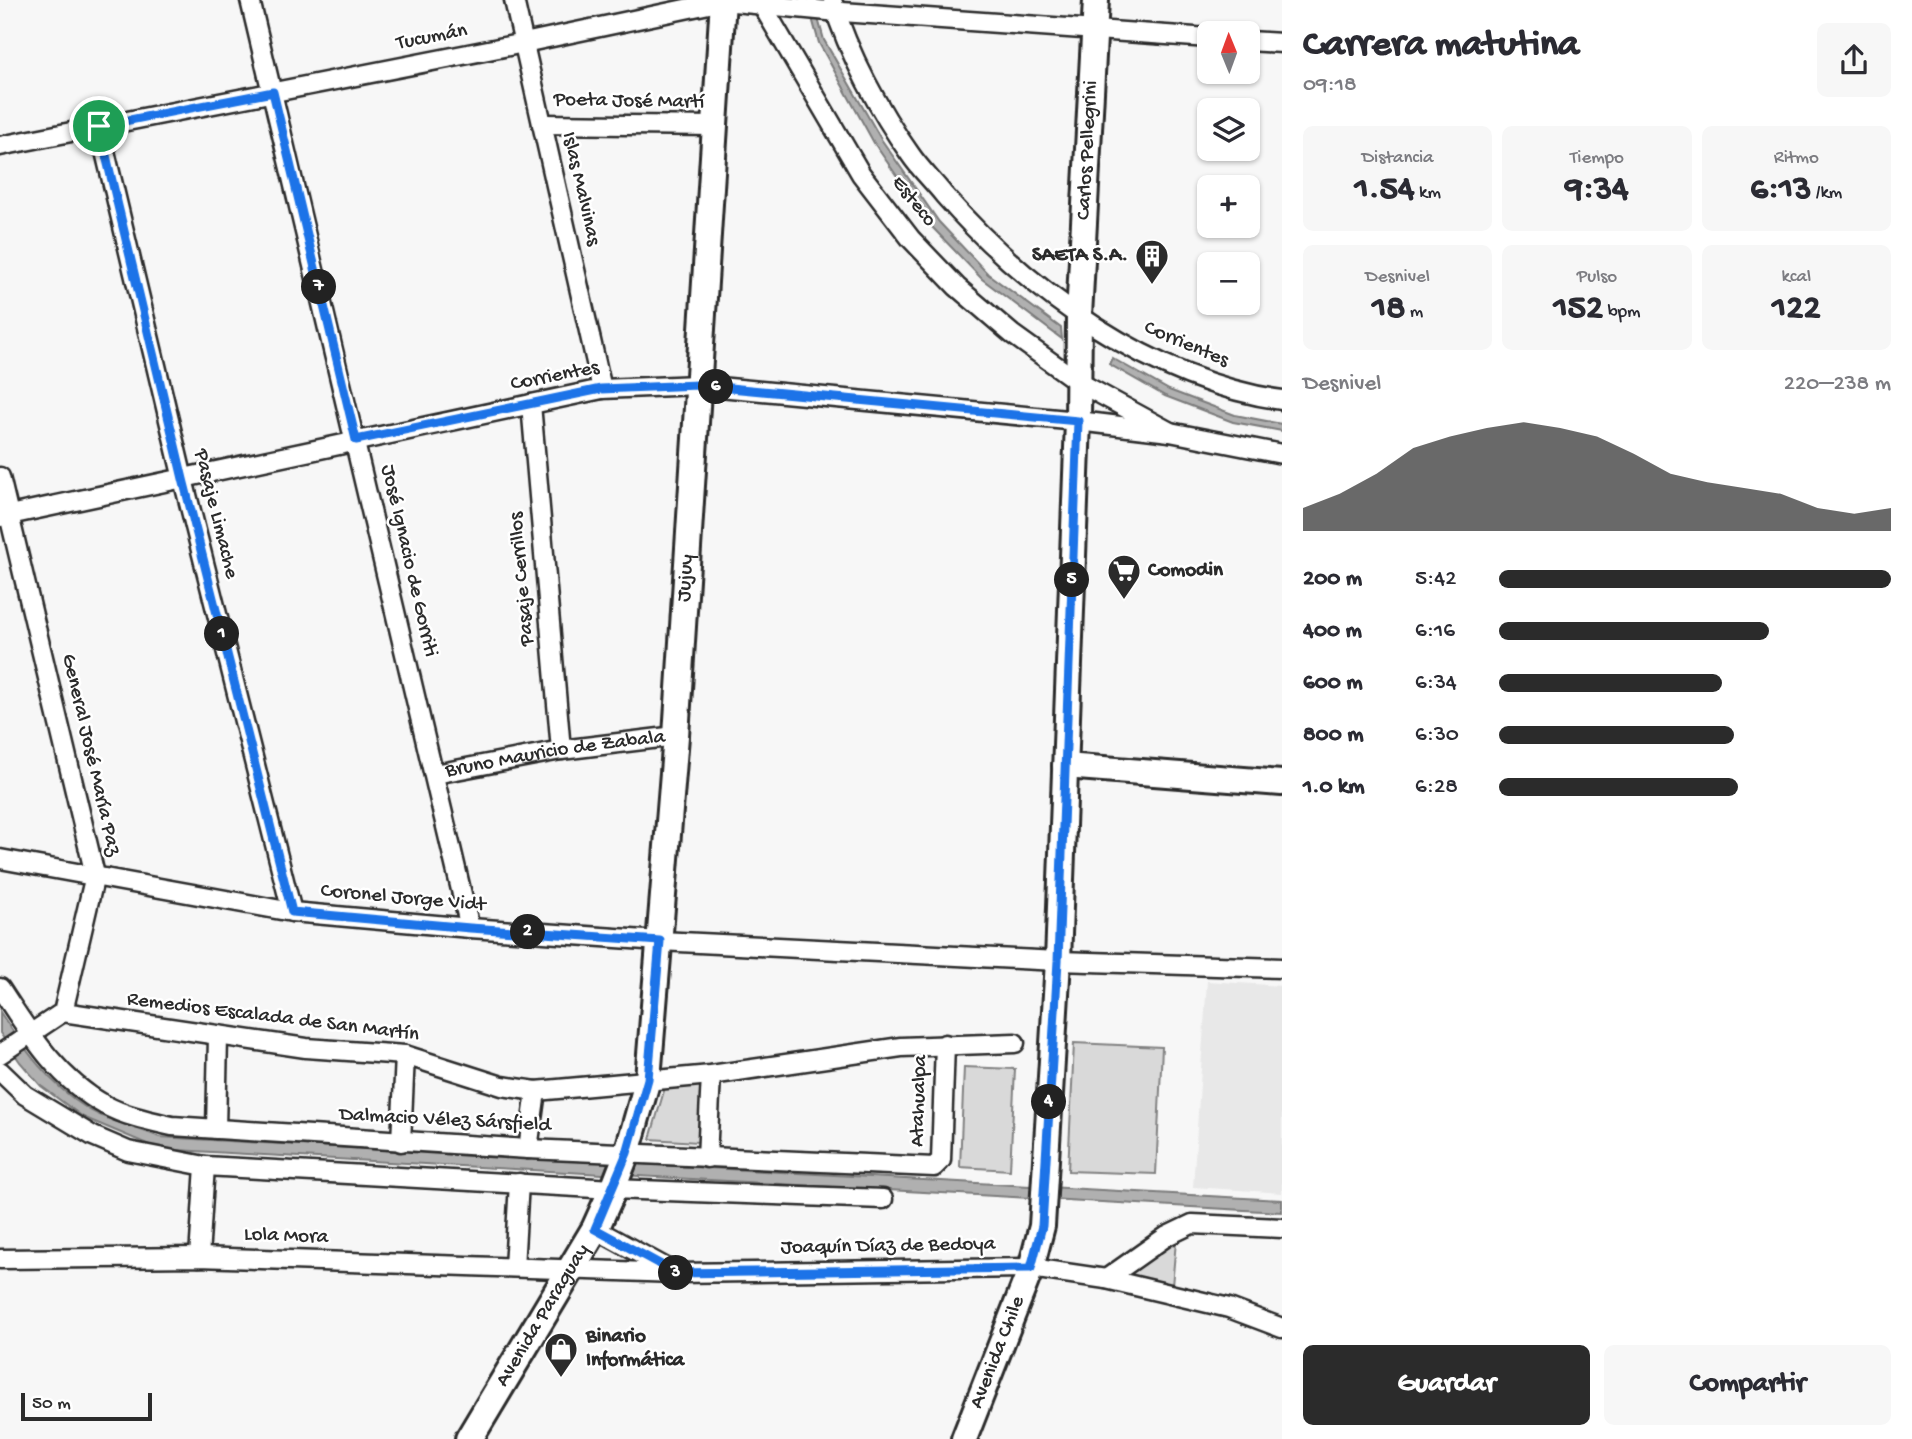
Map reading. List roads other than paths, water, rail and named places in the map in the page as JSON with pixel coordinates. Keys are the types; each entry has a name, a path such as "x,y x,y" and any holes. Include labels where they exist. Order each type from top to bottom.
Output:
{"main road":[{"name":"Jujuy","path":"627,1153 648,1079 660,941 676,736 723,0"},
{"name":"Carlos Pellegrini","path":"1042,1226 1058,961 1080,383 1079,316 1096,0"},
{"path":"1065,766 1282,783"},
{"name":"Avenida Paraguay","path":"475,1435 595,1229 627,1153"},
{"name":"Avenida Chile","path":"964,1439 1031,1268 1042,1226"}],"street":[{"name":"José Ignacio de Gorriti","path":"250,0 470,928"},
{"name":"Islas Malvinas","path":"514,0 601,389"},
{"name":"Tucumán","path":"0,146 524,43 723,0 787,8 832,7 1197,37"},
{"name":"Esteco","path":"762,5 861,174 911,239 957,287 993,318 1080,383"},
{"name":"Esteco","path":"832,7 875,99 910,156 978,234 1079,316"},
{"path":"1260,42 1282,43"},
{"name":"Poeta José Martí","path":"542,124 715,126"},
{"name":"Pasaje Limache","path":"99,126 183,479 292,912"},
{"name":"Corrientes","path":"1079,316 1150,358 1213,384 1282,400"},
{"name":"Corrientes","path":"1080,383 1170,432"},
{"name":"Corrientes","path":"5,516 601,389 698,385 1078,421 1170,432 1282,454"},
{"name":"Pasaje Cerrillos","path":"531,404 561,750"},
{"name":"General José María Paz","path":"0,477 5,516 95,875 63,1013"},
{"name":"Bruno Mauricio de Zabala","path":"435,774 561,750 676,736"},
{"name":"Coronel Jorge Vidt","path":"0,859 292,912 470,928 660,941 1058,961 1282,968"},
{"name":"Dalmacio Vélez Sársfield","path":"0,988 30,1034 80,1090 106,1106 137,1118 172,1126 401,1142 707,1158 934,1167 941,1160"},
{"path":"63,1013 30,1034 0,1060 25,1095 93,1136 128,1151 162,1159 205,1166 613,1189 883,1199"},
{"name":"Remedios Escalada de San Martín","path":"63,1013 306,1048 405,1055 502,1086 536,1091 711,1075 901,1046 1015,1043"},
{"path":"216,1129 218,1037"},
{"name":"Atahualpa","path":"941,1160 946,1044"},
{"path":"401,1142 405,1055"},
{"path":"707,1158 711,1075"},
{"path":"528,1149 536,1091"},
{"path":"199,1257 205,1166"},
{"path":"514,1267 519,1183"},
{"path":"1105,1279 1167,1236 1192,1224 1282,1228"},
{"path":"595,1229 676,1273"},
{"name":"Lola Mora","path":"1,1254 199,1257 570,1271"},
{"name":"Joaquín Díaz de Bedoya","path":"570,1271 676,1273 1031,1268 1105,1279 1229,1308 1282,1328"}],"place":[{"name":"SAETA S.A.","path":"1152,286"},
{"name":"Comodin","path":"1124,601"},
{"name":"Binario Informática","path":"561,1379"}]}
